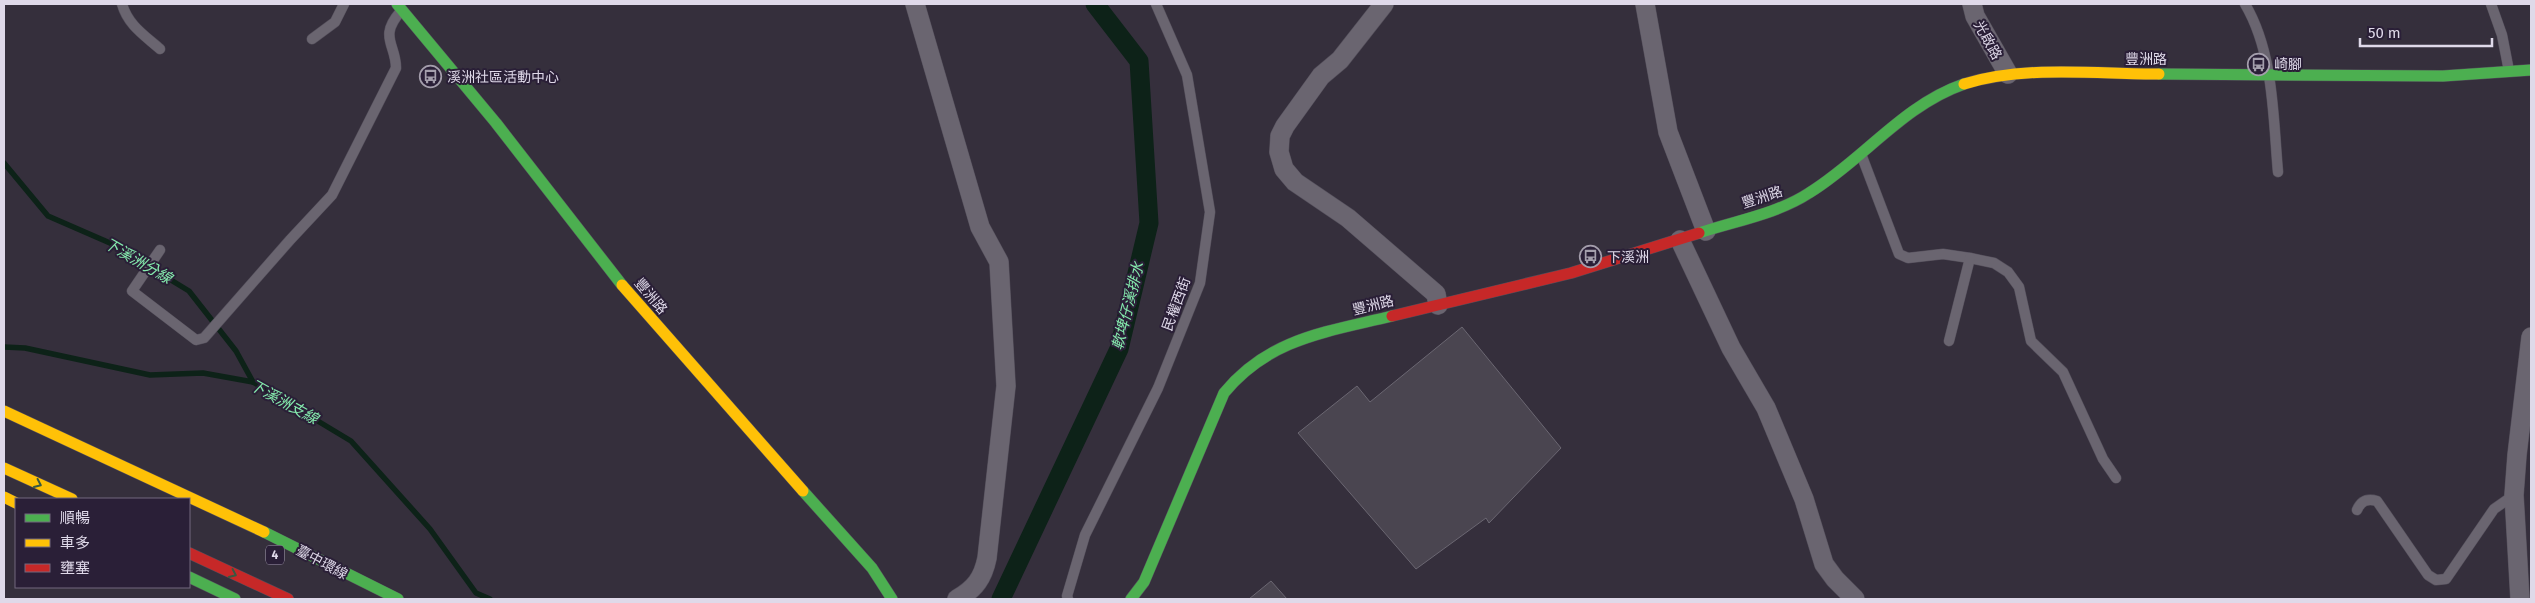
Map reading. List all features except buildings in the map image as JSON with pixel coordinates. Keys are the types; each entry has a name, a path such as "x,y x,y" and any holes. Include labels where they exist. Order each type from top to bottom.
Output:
{"main road":[{"name":"豐洲路","path":"399,7 496,123 594,250 643,309 872,568 892,599"},
{"name":"豐洲路","path":"1131,599 1144,582 1224,393 1242,372 1269,352 1286,343 1571,273 1680,240 1799,200 1861,154 1932,97 1974,80 2008,74 2443,76 2509,72 2530,74"},
{"path":"4,411 274,536 398,599"},
{"path":"4,468 70,498"},
{"path":"190,553 288,599"},
{"path":"190,577 235,599"}],"street":[{"path":"915,4 980,227 999,262 1006,386 987,558 985,568 977,584 971,591 956,599"},
{"path":"1384,4 1340,60 1321,76 1284,126 1280,136 1279,152 1284,169 1295,182 1348,218 1436,294 1438,305"},
{"path":"1645,4 1668,132 1706,231"},
{"name":"光啟路","path":"1972,4 1975,16 2008,74"},
{"path":"1680,240 1731,348 1766,408 1804,499 1824,564 1835,579 1855,599"},
{"path":"2520,599 2514,496 2531,337"},
{"path":"4,421 171,498"},
{"path":"190,507 390,599"}],"lane":[{"path":"122,4 125,13 135,28 160,49"},
{"path":"312,39 335,22 344,4"},
{"name":"民權西街","path":"1068,599 1067,596 1084,535 1158,388 1200,283 1210,212 1186,76 1156,4"},
{"path":"2244,4 2257,32 2269,75 2278,172"},
{"path":"2490,4 2502,35 2509,72"},
{"path":"160,250 132,291 196,340 204,338 332,195 396,68 389,38 399,7"},
{"path":"1861,154 1899,254 1908,258 1943,254 1994,263 2015,279 2019,287 2026,327 2031,340 2063,372 2103,459 2116,478"},
{"path":"1949,341 1970,258"},
{"path":"2357,510 2360,503 2364,501 2377,501 2428,575 2441,580 2446,579 2494,509 2514,496"}],"waterway":[{"name":"軟埤仔溪排水","path":"1001,599 1119,349 1149,223 1139,61 1095,4"},
{"name":"下溪洲分線","path":"4,163 48,216 110,243 189,291 236,351 253,382"},
{"name":"下溪洲支線","path":"4,347 25,348 150,375 203,373 253,382 351,441 430,529 476,593 490,599"}],"traffic: fast":[{"path":"397,4 496,123 622,285"},
{"path":"2159,74 2443,76 2531,70"},
{"path":"1699,233 1770,212 1797,200 1829,180 1902,119 1922,105 1942,93 1964,84"},
{"path":"1131,599 1144,582 1224,393 1241,375 1260,360 1280,349 1322,333 1392,316"},
{"path":"803,491 872,568 892,599"},
{"path":"264,532 398,599"},
{"path":"190,577 235,599"}],"traffic: slow":[{"path":"1964,84 1987,78 2036,72 2159,74"},
{"path":"622,285 803,491"},
{"path":"4,411 264,532"},
{"path":"4,468 70,498"},
{"path":"4,497 15,502"}],"traffic: jam":[{"path":"1392,316 1571,273 1699,233"},
{"path":"190,553 288,599"}],"place":[{"name":"崎腳","path":"2258,64"},
{"name":"溪洲社區活動中心","path":"431,77"},
{"name":"下溪洲","path":"1591,257"}]}
